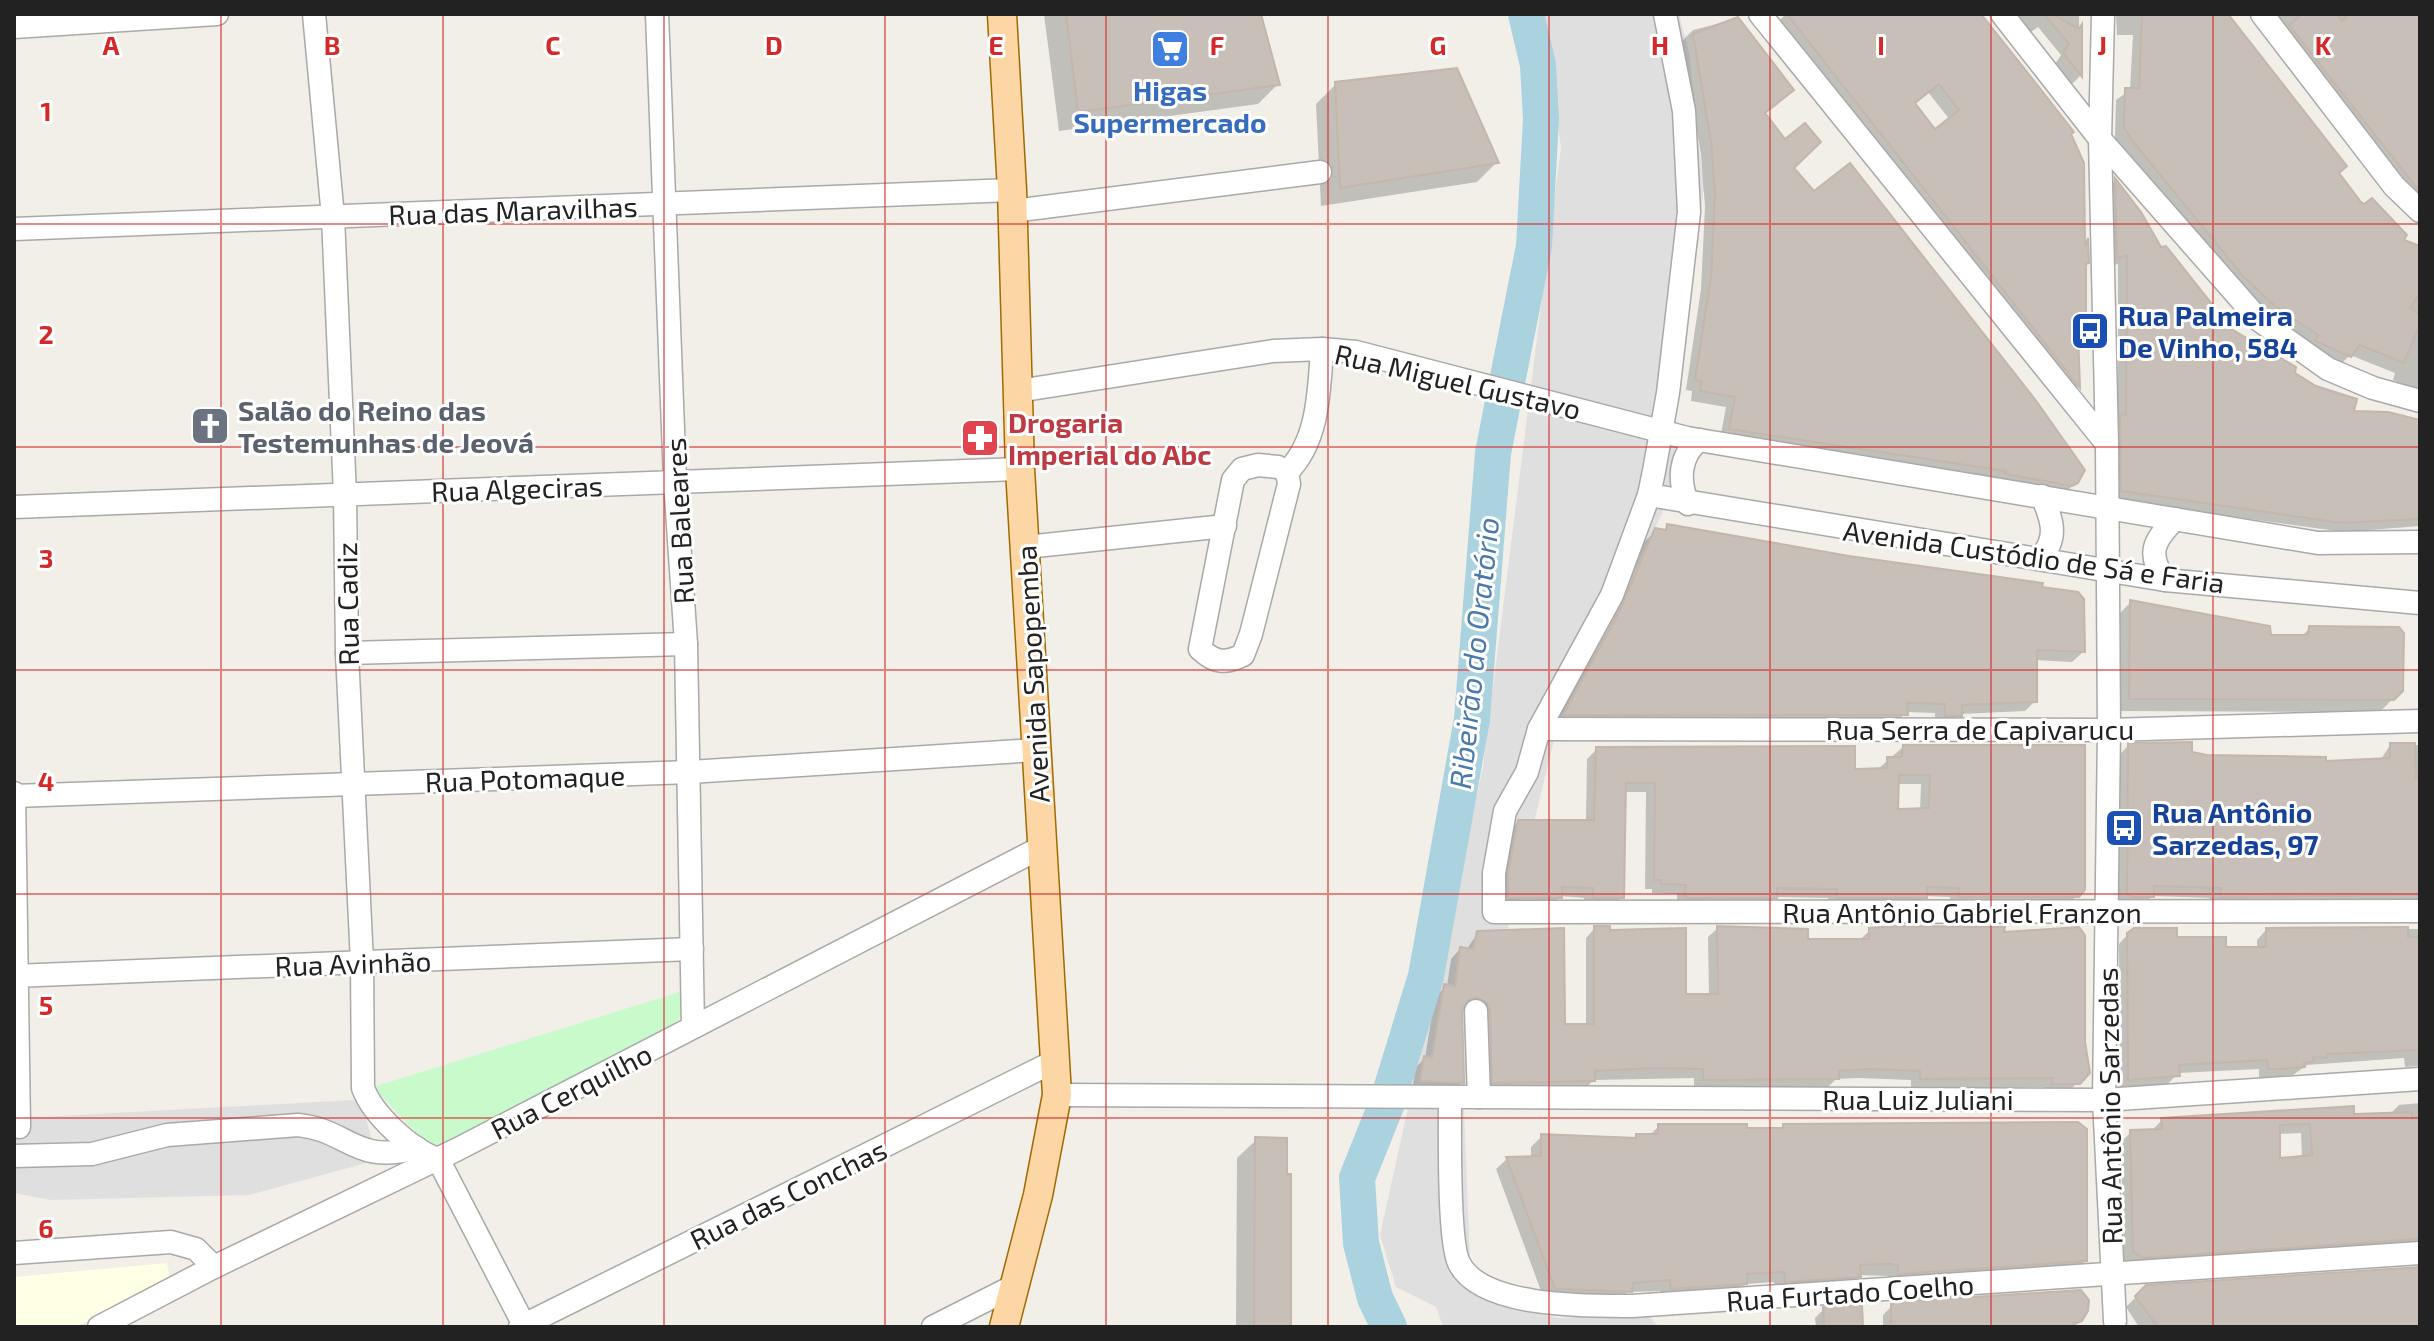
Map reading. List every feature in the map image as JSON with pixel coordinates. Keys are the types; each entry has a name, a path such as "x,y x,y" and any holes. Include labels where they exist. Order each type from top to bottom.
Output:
{"main road":[{"name":"Avenida Sapopemba","path":"1002,14 1013,200 1020,469 1040,848 1057,1060 1057,1095 1038,1195 1004,1327"}],"street":[{"path":"14,27 217,14"},
{"name":"Rua Cadiz","path":"314,14 333,217 345,495 347,653 356,785 363,1088 372,1106 417,1148 438,1159"},
{"name":"Rua Baleares","path":"657,14 675,481 686,644 693,1027"},
{"path":"1539,729 1612,595 1649,495 1668,393 1689,212 1684,111 1665,14"},
{"path":"1760,14 2107,444"},
{"path":"2002,14 2100,139 2259,320 2328,369 2373,388 2420,401"},
{"name":"Rua Antônio Sarzedas","path":"2103,14 2100,139 2109,730 2104,1100 2114,1325"},
{"path":"2262,14 2394,186 2420,211"},
{"name":"Rua das Maravilhas","path":"14,229 664,204 1013,200 1320,172"},
{"path":"1287,472 1258,465 1242,469 1233,480 1200,649 1210,659 1228,662 1243,655 1251,634 1289,484 1287,472 1306,449 1319,395 1322,349"},
{"name":"Rua Miguel Gustavo","path":"1018,391 1273,351 1322,349 1409,364 1659,431"},
{"name":"Avenida Custódio de Sá e Faria","path":"1659,431 2318,543 2420,542"},
{"path":"1688,504 1683,491 1684,461 1699,440"},
{"name":"Rua Algeciras","path":"14,507 1020,469"},
{"name":"Avenida Custódio de Sá e Faria","path":"1649,495 1688,504 2165,580 2420,603"},
{"path":"2040,558 2051,542 2053,524 2042,496"},
{"path":"2165,580 2153,562 2153,547 2175,519"},
{"path":"1026,547 1225,526"},
{"path":"347,653 686,644"},
{"name":"Rua Serra de Capivarucu","path":"1539,729 2109,730 2420,721"},
{"name":"Rua Antônio Gabriel Franzon","path":"1539,729 1527,772 1503,816 1494,873 1499,913 2420,911"},
{"name":"Rua Potomaque","path":"14,795 690,772 1036,750"},
{"path":"14,795 14,976 19,1127"},
{"name":"Rua Cerquilho","path":"99,1327 214,1267 438,1159 1040,848"},
{"name":"Rua Avinhão","path":"14,976 692,949"},
{"path":"1476,1011 1479,1097"},
{"name":"Rua das Conchas","path":"523,1326 1057,1060"},
{"name":"Rua Luiz Juliani","path":"1057,1095 2104,1100 2420,1079"},
{"name":"Rua Furtado Coelho","path":"1450,1097 1454,1239 1456,1257 1464,1272 1515,1298 1562,1306 1632,1306 2420,1253"},
{"path":"14,1156 92,1154 167,1135 298,1125 316,1127 348,1145 379,1155 417,1148"},
{"path":"438,1159 523,1326"},
{"path":"14,1253 171,1242 196,1249 214,1267"},
{"path":"933,1327 1016,1285"},
{"path":"1632,1306 1641,1327"}],"shaded area":[{"path":"1540,14 1679,14 1689,53 1704,188 1673,438 1680,476 1555,736 1464,1110 1471,1286 1514,1310 1560,1318 1647,1313 1658,1327 1443,1327 1436,1307 1396,1287 1380,1235 1483,767 1561,147"},
{"path":"354,1100 364,1111 377,1160 249,1195 51,1200 14,1193 14,1115 41,1117"},
{"path":"167,1263 170,1279 75,1327 14,1327 14,1277"}],"green space":[{"path":"683,991 682,1011 670,1027 441,1145 426,1143 373,1087"}],"building":[{"name":"Higas Supermercado","path":"1066,14 1261,14 1280,85 1078,112"},
{"path":"1787,14 1981,14 2035,82 2074,132 2071,134 2084,163 2085,246 2088,238 2089,263 2086,264 2086,325 2078,330 2080,388","holes":["1939,84 1959,110 1935,129 1915,103"]},
{"path":"2044,14 2052,14 2079,29 2082,24 2082,77 2063,53 2069,44"},
{"path":"2142,14 2228,14 2347,166 2339,173 2361,202 2364,204 2372,198 2407,235 2404,240 2420,246 2420,294 2410,308 2420,314 2420,324 2404,363 2360,345 2351,357 2315,341 2318,335 2275,306 2242,275 2131,139 2124,128 2125,88 2139,88"},
{"path":"2302,14 2337,14 2342,21 2349,14 2420,14 2420,192 2289,25"},
{"path":"1738,17 1794,90 1765,113 1785,139 1805,123 1821,142 1794,168 1814,191 1850,163 2037,402 2085,470 2078,483 2072,486 2005,474 2006,471 1729,429 1735,397 1700,391 1702,381 1695,380 1711,277 1715,194 1711,142 1693,34"},
{"path":"1457,68 1499,163 1340,188 1335,82"},
{"path":"2115,178 2141,212 2161,247 2166,246 2215,308 2211,317 2296,367 2295,373 2316,386 2357,399 2354,411 2388,412 2420,420 2420,519 2342,523 2121,491 2120,414 2126,415 2127,256 2117,258"},
{"path":"1667,524 1849,556 2043,583 2042,587 2078,592 2084,599 2085,652 2037,650 2037,702 1962,705 1962,716 1945,716 1945,704 1907,703 1908,715 1563,715 1619,612 1655,528 1666,530"},
{"path":"2130,600 2270,626 2271,635 2308,635 2309,626 2399,627 2404,633 2403,691 2394,700 2129,699"},
{"path":"2192,742 2192,752 2207,755 2326,757 2326,761 2390,758 2390,743 2415,743 2416,778 2420,778 2420,895 2220,897 2221,888 2154,886 2154,897 2132,897 2127,893 2128,743"},
{"path":"1903,745 2085,745 2085,890 2079,897 1958,897 1959,888 1927,887 1927,898 1837,898 1837,889 1777,888 1777,898 1685,898 1686,885 1661,884 1661,880 1654,880 1655,783 1626,783 1624,898 1593,898 1593,888 1562,887 1562,898 1508,898 1508,874 1518,820 1594,820 1596,747 1855,746 1855,769 1887,768 1887,757 1902,757","holes":["1899,775 1930,775 1929,808 1898,809"]},
{"path":"1594,926 1610,926 1610,930 1686,928 1686,994 1718,994 1717,926 1808,929 1808,939 1869,939 1869,928 1896,926 2005,927 2004,932 2079,927 2085,935 2085,1042 2090,1073 2080,1084 2052,1084 2052,1078 1920,1079 1920,1071 1870,1069 1839,1071 1839,1079 1703,1080 1703,1069 1656,1068 1595,1071 1595,1081 1492,1083 1490,1010 1487,1003 1476,997 1468,1000 1462,1011 1464,1083 1420,1081 1424,1056 1432,1057 1444,984 1455,986 1460,947 1473,949 1477,931 1564,928 1565,1024 1594,1024"},
{"path":"2408,927 2408,937 2420,937 2420,1050 2327,1054 2327,1058 2313,1057 2313,1062 2304,1063 2305,1067 2281,1069 2268,1069 2267,1060 2179,1065 2180,1076 2128,1080 2127,933 2134,928 2177,928 2177,937 2226,937 2226,947 2266,947 2266,928"},
{"path":"2354,1106 2354,1114 2412,1112 2412,1118 2420,1117 2420,1239 2142,1258 2133,1251 2130,1130 2162,1129 2161,1118","holes":["2310,1124 2312,1155 2280,1158 2280,1125"]},
{"path":"2078,1122 2087,1129 2087,1261 1898,1274 1898,1266 1891,1264 1860,1265 1861,1277 1785,1282 1784,1272 1747,1274 1747,1284 1671,1289 1670,1280 1633,1283 1632,1292 1555,1289 1506,1157 1541,1156 1541,1134 1636,1138 1636,1134 1658,1134 1658,1124 1747,1124 1747,1128 1783,1128 1783,1124"},
{"path":"1255,1137 1287,1138 1287,1174 1291,1174 1291,1327 1254,1327"},
{"path":"2420,1267 2420,1327 2158,1327 2135,1296 2146,1285"},
{"path":"2081,1290 2089,1300 2088,1311 2082,1321 2067,1327 1891,1327 1891,1304 1898,1302"},
{"path":"1862,1305 1863,1327 1824,1327 1823,1307"}],"waterway":[{"name":"Ribeirão do Oratório","path":"1389,1327 1375,1298 1361,1243 1357,1178 1387,1103 1426,976 1472,719 1493,453 1534,246 1541,119 1538,65 1526,14"}],"place":[{"name":"Higas Supermercado","path":"1170,49"},
{"name":"Rua Palmeira De Vinho, 584","path":"2090,331"},
{"name":"Salão do Reino das Testemunhas de Jeová","path":"210,426"},
{"name":"Drogaria Imperial do Abc","path":"980,438"},
{"name":"Rua Antônio Sarzedas, 97","path":"2124,828"}]}
